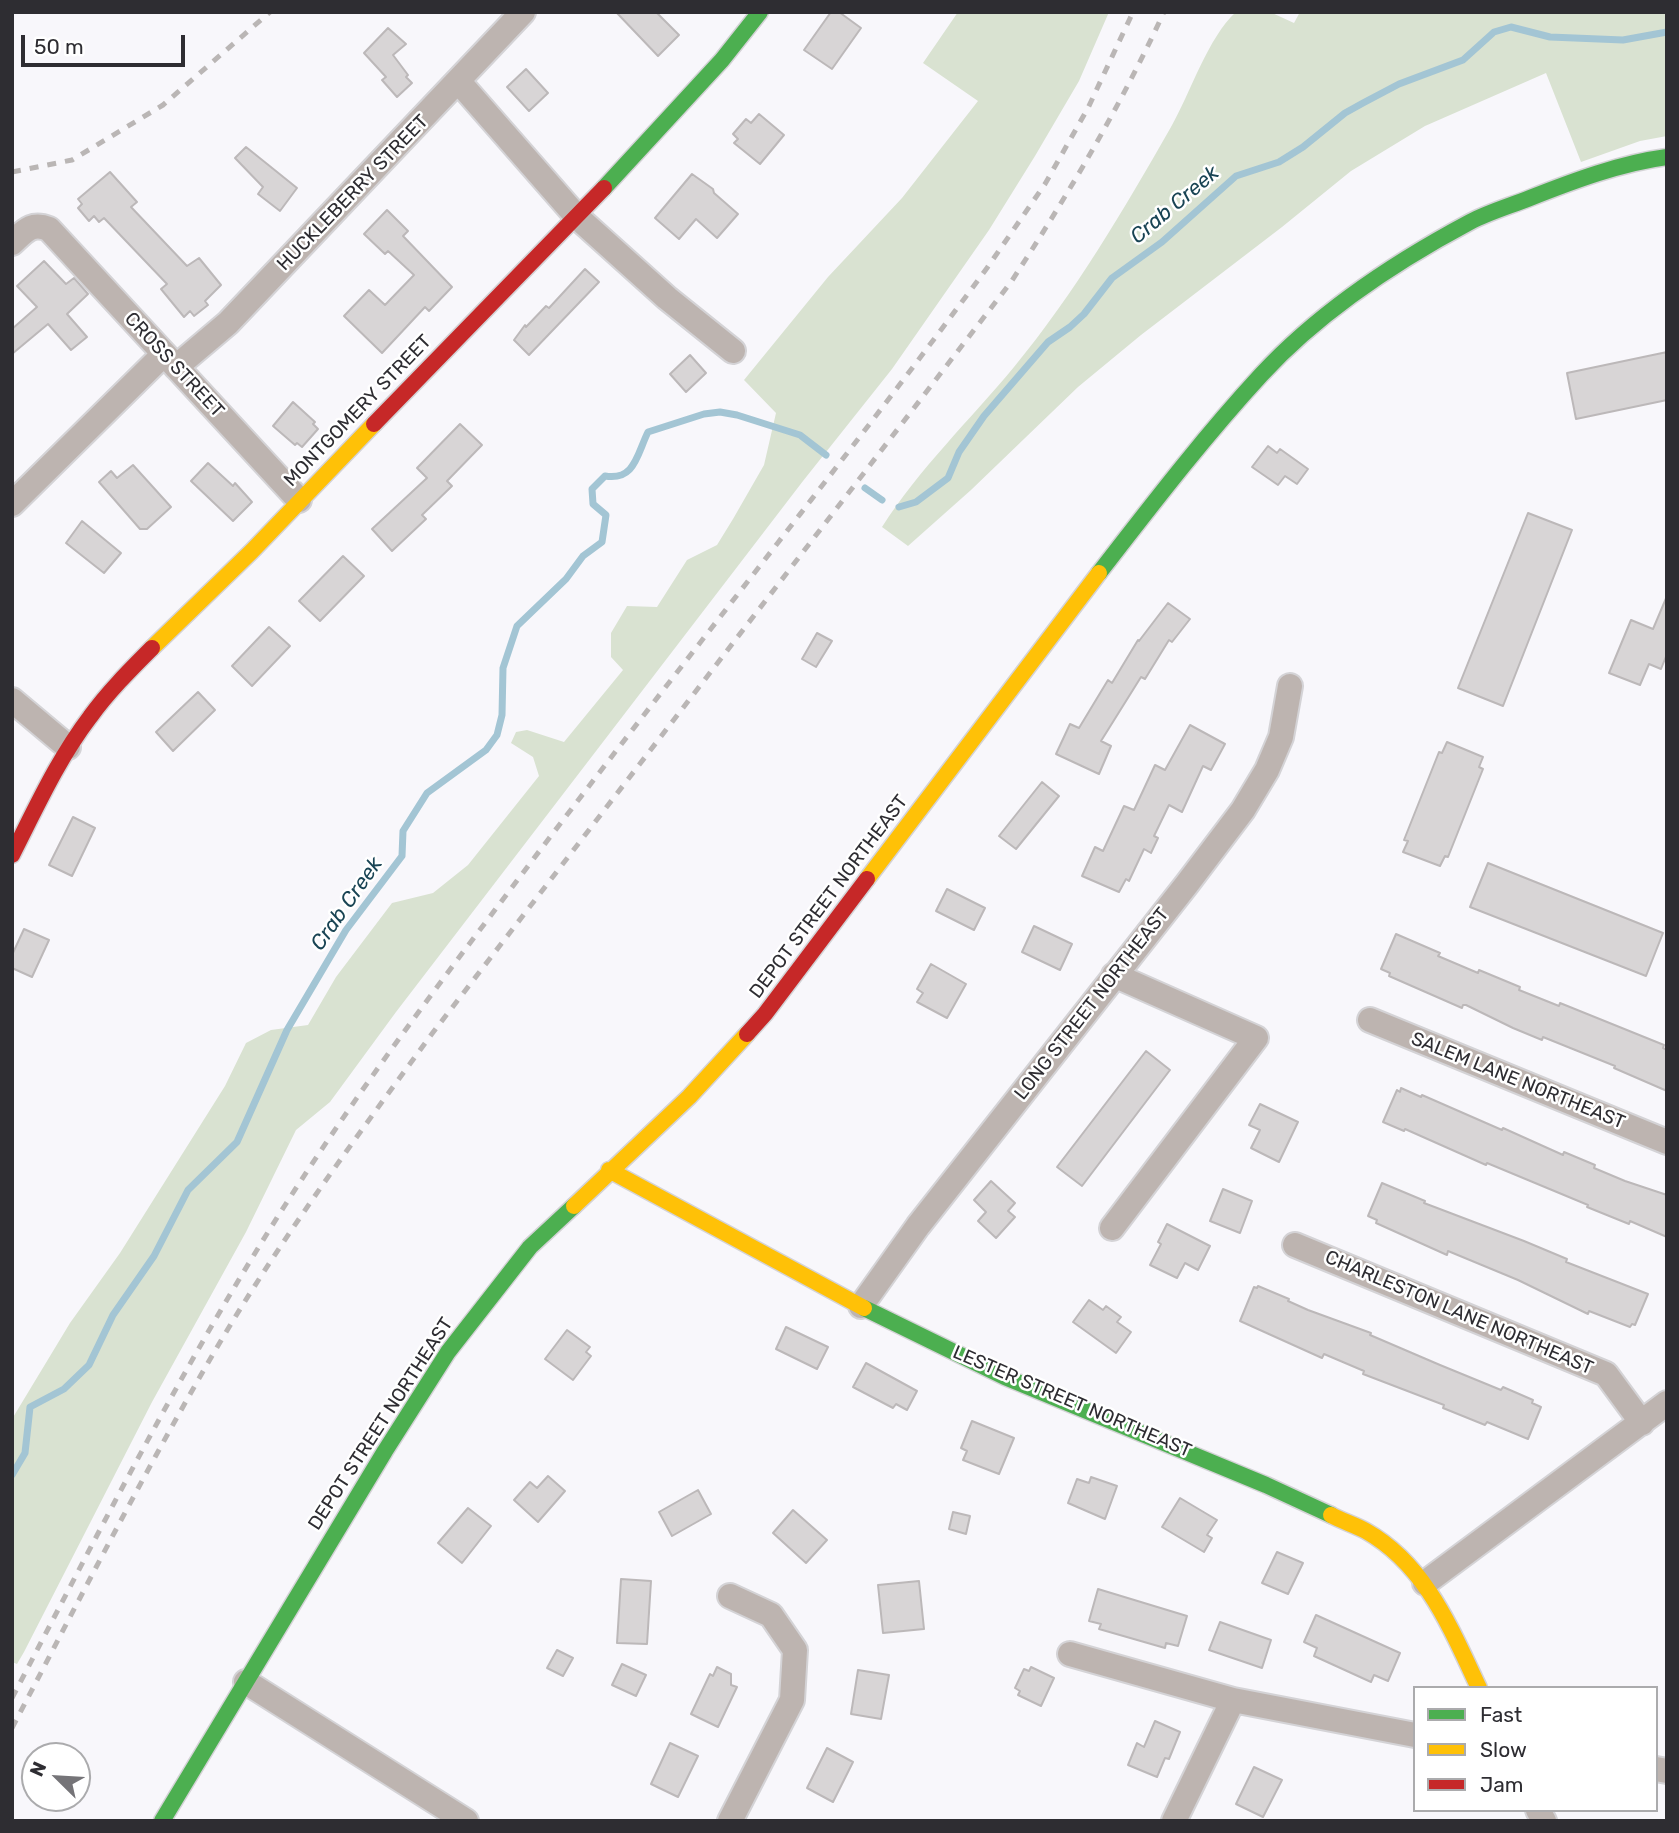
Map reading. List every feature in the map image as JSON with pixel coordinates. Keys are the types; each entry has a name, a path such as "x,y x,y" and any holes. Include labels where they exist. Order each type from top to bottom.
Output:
{"main road":[{"name":"MONTGOMERY STREET","path":"12,855 68,747 104,699 187,614 269,536 299,500 577,217 722,60 760,12"},
{"name":"DEPOT STREET NORTHEAST","path":"162,1821 385,1451 448,1352 530,1247 689,1097 765,1014 1175,474 1262,374 1309,330 1364,286 1472,220 1555,188 1645,160 1667,157"},
{"name":"LESTER STREET NORTHEAST","path":"609,1170 861,1306 1005,1377 1266,1485 1367,1532 1399,1556 1425,1583 1478,1686"}],"street":[{"name":"HUCKLEBERRY STREET","path":"12,504 169,361 228,323 523,12"},
{"path":"459,82 577,217 667,298 733,351"},
{"name":"CROSS STREET","path":"12,243 29,227 39,225 49,229 299,500"},
{"name":"LONG STREET NORTHEAST","path":"861,1306 918,1226 1243,810 1267,770 1281,737 1290,686"},
{"path":"12,701 68,747"},
{"path":"1112,1228 1256,1038 1114,975"},
{"name":"SALEM LANE NORTHEAST","path":"1370,1020 1667,1142"},
{"name":"CHARLESTON LANE NORTHEAST","path":"1295,1245 1606,1374 1642,1423"},
{"path":"1425,1583 1667,1403"},
{"path":"730,1596 771,1615 795,1650 792,1700 730,1821"},
{"path":"1070,1654 1233,1700 1413,1735"},
{"path":"246,1682 466,1821"},
{"path":"1174,1821 1233,1700"}],"green space":[{"path":"958,12 1109,12 1079,81 1035,156 989,230 892,369 803,481 330,1102 296,1130 246,1232 152,1402 24,1652 17,1664 12,1662 12,1419 70,1323 120,1253 225,1086 246,1043 271,1030 308,1025 336,977 392,903 433,893 468,865 539,776 533,757 511,743 516,732 527,730 564,742 623,670 611,657 611,633 627,606 657,607 687,560 717,545 764,465 776,413 744,380 828,277 902,198 978,101 923,63"},
{"path":"1236,12 1270,12 1294,23 1300,12 1667,12 1667,136 1640,141 1581,162 1546,73 1425,126 1351,171 1141,335 1078,387 971,490 908,546 882,527 928,465 1014,367 1078,281 1171,127 1217,36"}],"building":[{"path":"616,12 656,12 679,35 658,56"},
{"path":"831,12 839,12 861,28 832,69 804,50"},
{"path":"388,28 406,44 393,55 412,83 397,97 382,80 386,77 364,53"},
{"path":"526,69 548,93 529,111 507,87"},
{"path":"759,114 784,135 760,164 734,143 738,139 733,134 746,119 751,123"},
{"path":"246,147 297,188 280,211 258,194 263,187 235,158"},
{"path":"110,172 137,202 131,207 187,266 199,258 221,285 205,301 208,305 194,316 190,311 184,317 161,289 167,284 104,218 99,222 94,216 89,221 78,208 82,204 78,199"},
{"path":"692,174 713,189 714,193 738,214 717,238 696,219 679,239 655,218"},
{"path":"387,210 408,231 403,236 452,287 429,311 425,307 382,353 344,316 369,290 385,305 414,275 388,251 385,254 364,234"},
{"path":"44,261 66,284 74,278 88,294 67,314 87,337 71,350 48,324 12,354 12,329 37,307 17,286"},
{"path":"585,269 599,282 529,355 514,340 525,325 526,327 546,306 549,308"},
{"path":"1667,352 1667,400 1576,419 1567,373"},
{"path":"690,355 706,373 686,392 670,374"},
{"path":"293,402 315,422 313,424 318,429 302,447 297,443 295,445 273,426"},
{"path":"460,424 482,445 447,481 452,486 422,515 426,519 392,551 372,529 427,478 417,468"},
{"path":"1268,446 1277,453 1280,449 1308,469 1297,484 1285,476 1278,485 1252,467"},
{"path":"208,463 233,486 235,483 252,502 233,521 191,481"},
{"path":"133,465 171,507 147,529 140,529 99,482 111,471 117,478"},
{"path":"1528,513 1572,530 1503,706 1458,688"},
{"path":"82,521 121,553 104,573 66,543"},
{"path":"343,556 364,576 320,621 299,601"},
{"path":"1667,596 1667,654 1661,669 1649,664 1640,685 1609,673 1631,620 1653,629"},
{"path":"1168,603 1190,619 1172,642 1169,640 1145,679 1141,677 1101,741 1111,746 1099,774 1056,754 1070,724 1079,728 1108,680 1112,683 1138,640"},
{"path":"269,627 290,646 252,686 232,666"},
{"path":"817,633 832,641 816,667 802,659"},
{"path":"198,692 215,710 173,751 156,732"},
{"path":"1190,725 1225,744 1211,770 1203,766 1182,812 1169,805 1154,836 1158,838 1151,853 1144,849 1129,881 1126,879 1119,892 1082,876 1095,847 1103,851 1124,806 1134,810 1155,765 1165,770"},
{"path":"1447,742 1483,757 1479,767 1483,769 1448,857 1445,856 1440,866 1403,852 1408,841 1404,840 1439,752 1442,753"},
{"path":"1042,782 1059,796 1016,849 999,836"},
{"path":"73,817 95,828 72,876 49,865"},
{"path":"1488,863 1663,933 1646,976 1470,907"},
{"path":"947,889 985,908 974,930 936,911"},
{"path":"1034,926 1072,944 1060,970 1022,952"},
{"path":"24,929 49,940 32,977 12,968 12,955"},
{"path":"1396,934 1440,953 1438,956 1520,987 1519,990 1559,1006 1560,1003 1664,1045 1663,1048 1667,1050 1667,1091 1614,1068 1615,1066 1543,1037 1542,1040 1466,1005 1462,1008 1389,976 1390,973 1381,969"},
{"path":"931,964 966,984 947,1018 917,1002 923,993 917,989"},
{"path":"1146,1051 1170,1070 1082,1186 1057,1167"},
{"path":"1401,1088 1563,1155 1564,1152 1625,1181 1667,1195 1667,1237 1587,1207 1588,1205 1383,1122 1397,1090 1400,1092"},
{"path":"1260,1104 1298,1122 1279,1162 1251,1148 1260,1130 1249,1125"},
{"path":"991,1181 1015,1203 1008,1211 1015,1217 996,1238 978,1221 986,1212 974,1200"},
{"path":"1382,1183 1425,1201 1424,1203 1524,1241 1567,1259 1566,1262 1648,1294 1635,1325 1630,1327 1589,1311 1588,1314 1518,1280 1448,1251 1447,1255 1376,1223 1377,1220 1368,1216"},
{"path":"1223,1189 1252,1201 1240,1233 1210,1221"},
{"path":"1167,1224 1210,1246 1198,1270 1185,1263 1177,1278 1150,1265 1161,1244 1158,1242"},
{"path":"1258,1286 1308,1310 1371,1333 1370,1335 1440,1365 1533,1400 1532,1403 1541,1407 1528,1439 1443,1408 1444,1405 1363,1374 1364,1371 1324,1354 1322,1358 1240,1321 1254,1287"},
{"path":"1089,1300 1103,1310 1106,1306 1121,1317 1117,1322 1131,1332 1116,1353 1073,1322"},
{"path":"786,1327 828,1347 817,1369 776,1349"},
{"path":"567,1330 590,1347 586,1352 591,1356 573,1380 545,1359"},
{"path":"866,1363 917,1391 907,1410 896,1404 893,1408 853,1387"},
{"path":"972,1421 1014,1438 999,1474 963,1460 967,1451 961,1448"},
{"path":"548,1476 565,1491 538,1522 514,1500 530,1482 537,1488"},
{"path":"1091,1477 1117,1486 1105,1519 1068,1503 1077,1479 1089,1483"},
{"path":"698,1490 711,1514 672,1536 659,1512"},
{"path":"1180,1498 1217,1520 1207,1535 1212,1538 1204,1552 1162,1527"},
{"path":"468,1508 491,1526 462,1563 438,1543"},
{"path":"793,1510 827,1540 806,1563 773,1533"},
{"path":"953,1512 970,1516 966,1534 949,1529"},
{"path":"1277,1552 1303,1563 1288,1594 1262,1583"},
{"path":"621,1579 651,1581 647,1644 617,1643"},
{"path":"919,1581 924,1629 883,1633 878,1585"},
{"path":"1098,1589 1187,1616 1178,1646 1166,1643 1165,1648 1099,1629 1101,1624 1089,1621"},
{"path":"1316,1615 1400,1653 1388,1681 1374,1675 1371,1682 1314,1656 1317,1648 1304,1642"},
{"path":"1220,1622 1271,1640 1262,1668 1209,1650"},
{"path":"557,1650 573,1658 563,1676 547,1668"},
{"path":"622,1664 646,1675 636,1696 612,1685"},
{"path":"717,1667 731,1674 731,1685 737,1687 718,1727 691,1714 710,1674 713,1676"},
{"path":"1031,1667 1054,1678 1041,1706 1018,1695 1020,1691 1015,1688 1024,1669 1029,1671"},
{"path":"858,1670 889,1675 881,1719 851,1714"},
{"path":"1155,1721 1180,1732 1169,1759 1165,1758 1157,1777 1128,1765 1137,1743 1144,1747"},
{"path":"670,1743 698,1756 678,1797 651,1784"},
{"path":"827,1748 853,1762 833,1802 807,1788"},
{"path":"1254,1767 1282,1780 1263,1817 1236,1804"}],"waterway":[{"name":"Crab Creek","path":"899,507 916,502 948,478 959,452 984,416 1048,342 1084,314 1112,278 1162,242 1236,176 1279,162 1303,147 1345,113 1399,84 1463,60 1494,32 1511,27 1550,37 1623,40 1667,32"},
{"name":"Crab Creek","path":"12,1475 25,1453 30,1407 64,1389 89,1365 113,1315 154,1256 188,1190 237,1142 287,1030 346,930 402,856 403,831 427,793 486,750 497,735 502,715 503,668 517,626 566,579 583,556 602,542 606,515 593,504 592,489 605,476 615,476 629,470 648,432 704,414 720,412 737,415 800,435 826,455"},
{"name":"Crab Creek","path":"865,488 882,500"}],"railway":[{"path":"12,172 72,160 163,105 270,12"},
{"path":"12,1698 197,1352 236,1284 320,1152 387,1055 480,929 987,268 1045,184 1088,108 1133,12"},
{"path":"12,1728 180,1412 230,1325 285,1240 431,1035 1011,282 1092,150 1130,82 1164,12"}],"traffic: fast":[{"path":"604,188 722,60 760,12"},
{"path":"1099,573 1198,448 1261,375 1333,309 1386,271 1485,215 1597,173 1667,157"},
{"path":"162,1821 385,1451 448,1352 530,1247 574,1206"},
{"path":"864,1308 1005,1377 1266,1485 1331,1515"}],"traffic: slow":[{"path":"152,648 252,551 374,424"},
{"path":"867,879 1099,573"},
{"path":"574,1206 689,1097 747,1034"},
{"path":"609,1170 864,1308"},
{"path":"1331,1515 1366,1531 1387,1545 1421,1580 1447,1621 1478,1686"}],"traffic: jam":[{"path":"374,424 604,188"},
{"path":"12,855 48,784 78,733 112,690 152,648"},
{"path":"747,1034 867,879"}]}
